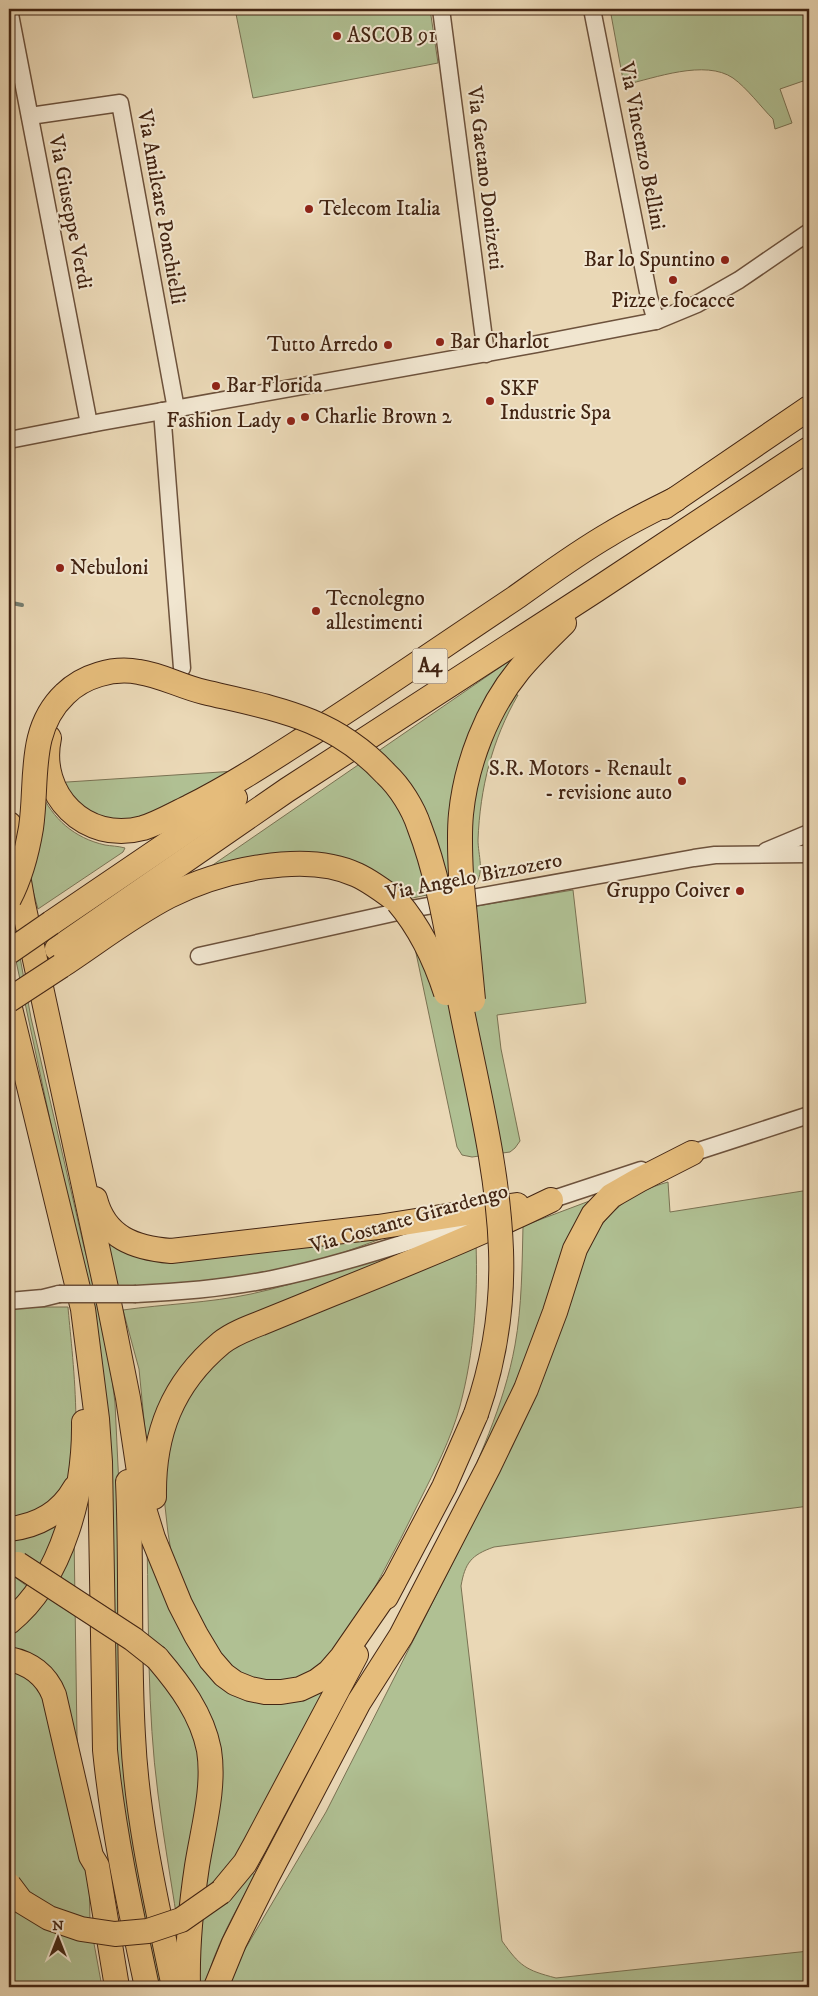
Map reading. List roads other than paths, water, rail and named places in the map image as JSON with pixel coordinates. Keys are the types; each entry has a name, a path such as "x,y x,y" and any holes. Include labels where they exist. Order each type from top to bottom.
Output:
{"highway":[{"name":"A4","path":"9,952 809,408"},
{"name":"A4","path":"9,982 59,958 287,790 596,590 809,449"},
{"path":"194,690 136,682 105,682 88,689 71,700 58,716 50,732 46,752 47,768 61,800 72,813 84,822 123,832 142,828 163,820 224,789 358,704 609,534 676,499"},
{"path":"478,1090 461,875 460,830 465,792 478,746 490,716 518,671 596,590"},
{"path":"9,899 25,854 31,826 37,750 41,728 51,710 66,693 84,680 104,672 139,672 194,690 310,719 346,739 389,776 418,822 428,852 492,1165 501,1249 501,1279 492,1358 450,1507 390,1623 359,1702"},
{"path":"9,824 23,904 106,1288 134,1429 145,1512 152,1538 180,1604 212,1660 224,1675 235,1683 265,1692 300,1690 317,1682 329,1672 342,1657 393,1583"},
{"path":"9,1000 59,958 168,896 209,879 249,868 301,864 341,870 356,875 381,889 398,902 411,917 430,950 442,979 478,1090"},
{"path":"9,1004 83,1309 97,1419 100,1462 106,1759 122,1872 147,1987"},
{"path":"73,1138 90,1176 96,1204 104,1221 115,1234 147,1249 171,1251 378,1227 551,1200"},
{"path":"216,1987 238,1935 359,1702 401,1636 488,1468 526,1389 555,1312 575,1249 593,1215 612,1196 692,1153"},
{"path":"162,1558 154,1504 154,1476 159,1434 171,1406 184,1383 203,1359 223,1342 246,1329 423,1258 551,1200"},
{"path":"9,1622 26,1607 55,1563 72,1510 79,1480 84,1434 82,1389 86,1335"},
{"path":"118,1350 128,1493 133,1738 139,1796 149,1859 174,1987"},
{"path":"9,1885 22,1901 49,1918 82,1930 115,1934 148,1931 181,1920 221,1892 245,1863 347,1672 444,1487 476,1414"},
{"path":"9,1529 23,1528 40,1522 54,1513 71,1494 79,1480"},
{"path":"13,1561 133,1639 157,1658 176,1680 188,1699 205,1736 210,1761 207,1808 197,1868 189,1940 188,1987"},
{"path":"9,1659 22,1662 38,1672 46,1680 54,1695 91,1856 97,1866 117,1987"}],"street":[{"name":"Via Giuseppe Verdi","path":"9,9 89,424"},
{"name":"Via Gaetano Donizetti","path":"441,9 486,354"},
{"name":"Via Vincenzo Bellini","path":"592,9 649,297 656,321"},
{"name":"Via Amilcare Ponchielli","path":"30,116 120,103 169,410"},
{"path":"9,440 89,424 486,354 656,321 697,304 739,280 809,232"},
{"path":"169,410 182,668"},
{"name":"Via Angelo Bizzozero","path":"760,854 809,833"},
{"name":"Via Angelo Bizzozero","path":"198,956 420,907 694,858 760,854 809,854"},
{"name":"Via Costante Girardengo","path":"9,1291 43,1290 59,1294 136,1294 221,1288 273,1279 551,1200 809,1115"},
{"path":"9,1301 43,1298 59,1294"}],"waterway":[{"path":"12,603 22,605"}],"place":[{"name":"ASCOB 91","path":"337,36"},
{"name":"Telecom Italia","path":"309,209"},
{"name":"Bar lo Spuntino","path":"725,260"},
{"name":"Pizze e focacce","path":"673,280"},
{"name":"Bar Charlot","path":"440,342"},
{"name":"Tutto Arredo","path":"388,345"},
{"name":"Bar Florida","path":"216,386"},
{"name":"SKF Industrie Spa","path":"490,401"},
{"name":"Charlie Brown 2","path":"305,417"},
{"name":"Fashion Lady","path":"291,421"},
{"name":"Nebuloni","path":"60,568"},
{"name":"Tecnolegno allestimenti","path":"316,611"},
{"name":"S.R. Motors - Renault - revisione auto","path":"682,781"},
{"name":"Gruppo Coiver","path":"740,891"}]}
